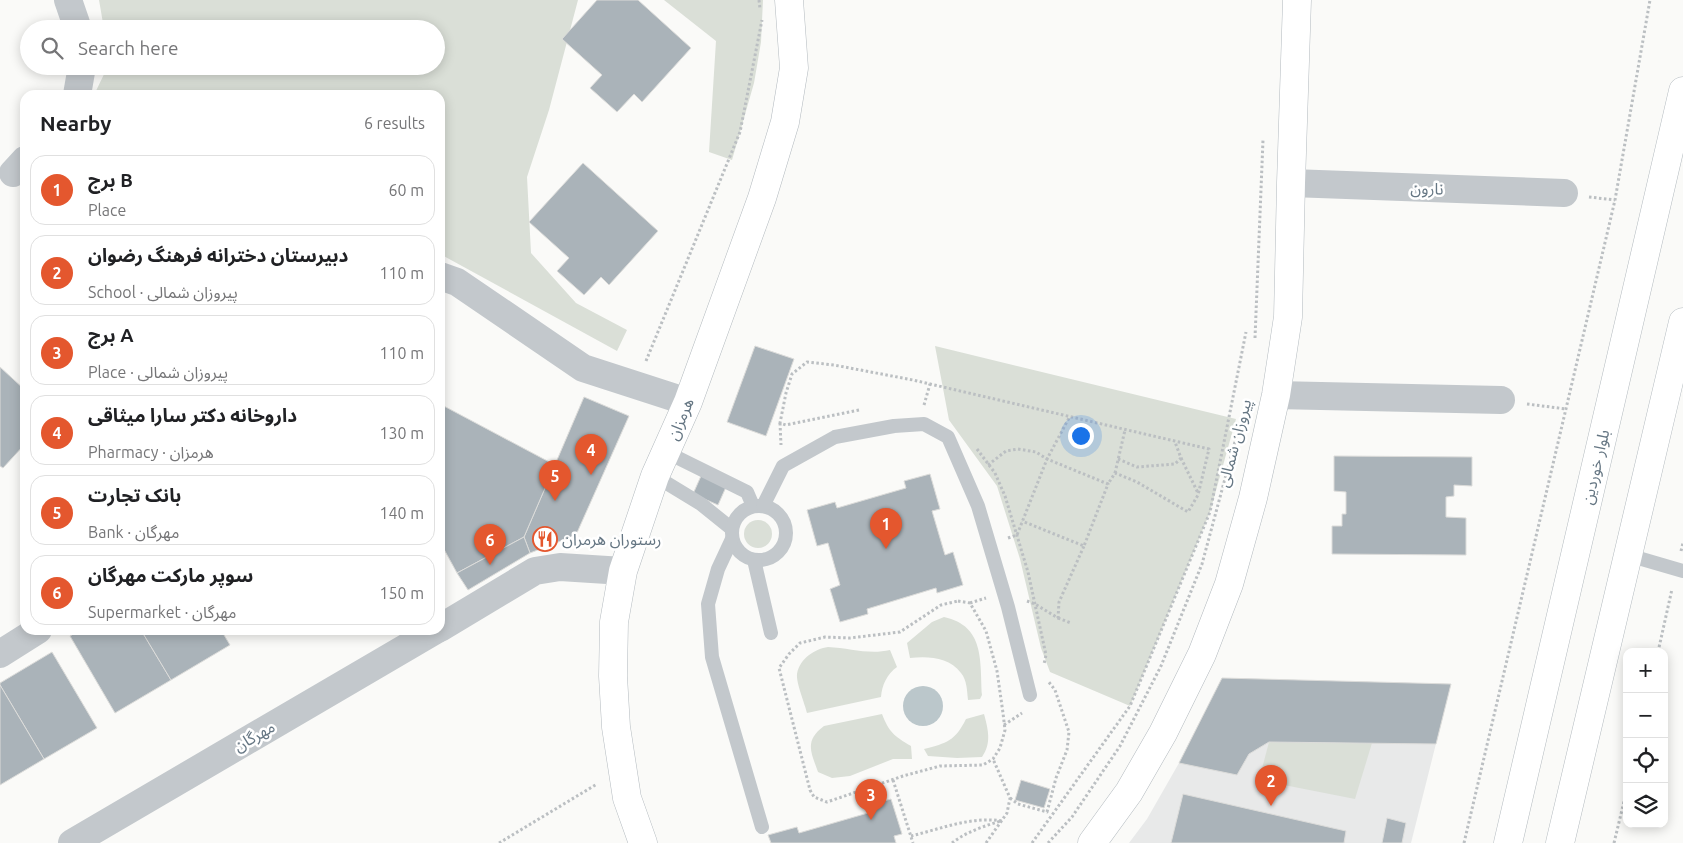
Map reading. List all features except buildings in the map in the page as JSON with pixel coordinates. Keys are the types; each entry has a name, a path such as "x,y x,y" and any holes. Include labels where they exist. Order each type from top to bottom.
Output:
{"street":[{"path":"68,0 75,20"},
{"name":"هرمزان","path":"643,843 627,798 616,727 613,676 614,622 623,571 661,464 688,402 762,198 786,122 794,68 789,0"},
{"name":"پیروزان شمالی","path":"1092,843 1129,792 1163,733 1202,654 1228,584 1253,498 1276,395 1288,317 1290,183 1297,0"},
{"path":"78,90 80,75"},
{"name":"بلوار خوردین","path":"1508,843 1683,91"},
{"name":"نارون","path":"1290,183 1564,193"},
{"path":"445,278 457,282 583,368 688,402"},
{"path":"1560,843 1683,322"},
{"path":"1276,395 1502,400"},
{"path":"445,625 535,571 560,567 623,571"},
{"path":"0,654 30,635"},
{"name":"مهرگان","path":"72,843 427,635"}],"lane":[{"path":"758,506 783,466 835,437 894,426 924,424 948,437 978,506 1030,695"},
{"path":"661,464 747,492 758,506"},
{"path":"661,464 732,534 736,549 744,556 754,560 765,560 774,556 782,548 786,538 786,527 773,510 758,506 743,511 736,518 732,534 718,569 708,604 712,657 762,827"},
{"path":"1628,555 1683,571"},
{"path":"754,560 771,633"}],"path":[{"path":"759,0 760,10"},
{"path":"1464,843 1614,200 1650,0"},
{"path":"643,369 740,132 762,19"},
{"path":"1255,340 1263,136"},
{"name":"پیروزان شمالی","path":"1032,843 1130,706 1141,680 1210,512 1246,332"},
{"path":"924,406 930,384"},
{"path":"1502,400 1566,409"},
{"path":"1070,416 1047,460 1022,521 1084,546"},
{"name":"پیروزان شمالی","path":"1048,843 1072,817 1120,746 1160,666 1202,564 1241,419"},
{"path":"1058,618 1059,602 1084,546 1108,484 1115,473 1125,430"},
{"path":"1175,442 1198,495"},
{"path":"966,479 1006,451 1018,449 1036,452 1047,460 1108,484"},
{"path":"1115,473 1137,482 1188,512 1198,495 1209,449"},
{"path":"1118,459 1137,467 1152,467 1175,464 1181,458"},
{"path":"1659,648 1673,586"},
{"path":"958,601 970,604 986,631 996,671 1005,730 1000,748 993,759 982,765 940,766 892,780 827,802 814,797 810,790 779,668 800,643 824,638 850,638 900,632 941,605 958,601"},
{"path":"1035,604 1058,618 1071,623"},
{"path":"993,759 1010,798 1018,804 1047,812 1056,778 1067,750 1069,732"},
{"path":"499,843 622,769"},
{"path":"892,780 913,843"},
{"path":"986,843 1007,813 1010,798"},
{"path":"1614,843 1623,806"},
{"path":"911,836 976,820 1002,821"},
{"path":"952,843 981,827 1002,821"}],"shaded area":[{"path":"99,0 578,0 549,110 527,177 531,253 576,303 627,330 617,351 445,257 445,90 96,90 104,75 445,75 445,20 102,20"},
{"path":"664,0 763,0 761,42 754,83 732,160 709,152 716,41"},
{"path":"935,346 1236,419 1210,512 1130,706 1050,672 1041,648 1020,559 997,486 949,420"},
{"path":"758,520 768,524 772,534 768,544 758,548 748,544 744,534 748,524"},
{"path":"944,617 967,628 974,637 980,658 982,695 980,699 968,700 966,686 961,673 950,664 938,659 910,658 907,643 932,622"},
{"path":"828,647 867,652 890,650 897,667 886,680 881,697 807,713 797,674 801,663 809,655"},
{"path":"1222,678 1451,684 1411,843 1129,843 1147,819 1179,763"},
{"path":"927,686 934,689 940,695 943,706 942,714 934,723 927,726 919,726 912,723 904,714 903,702 906,695 915,687"},
{"path":"882,714 893,733 911,746 912,759 893,759 850,776 832,778 818,772 813,758 811,742 818,731 824,726"},
{"path":"984,714 988,741 982,757 928,756 924,749 950,740 958,732 966,719"},
{"path":"1269,742 1372,743 1355,799 1259,780"}],"place":[{"name":"داروخانه دکتر سارا میثاقی","path":"591,475"},
{"name":"بانک تجارت","path":"555,501"},
{"name":"رستوران هرمران","path":"545,539"},
{"name":"برج B","path":"886,549"},
{"name":"سوپر مارکت مهرگان","path":"490,565"},
{"name":"دبیرستان دخترانه فرهنگ رضوان","path":"1271,806"},
{"name":"برج A","path":"871,820"}]}
